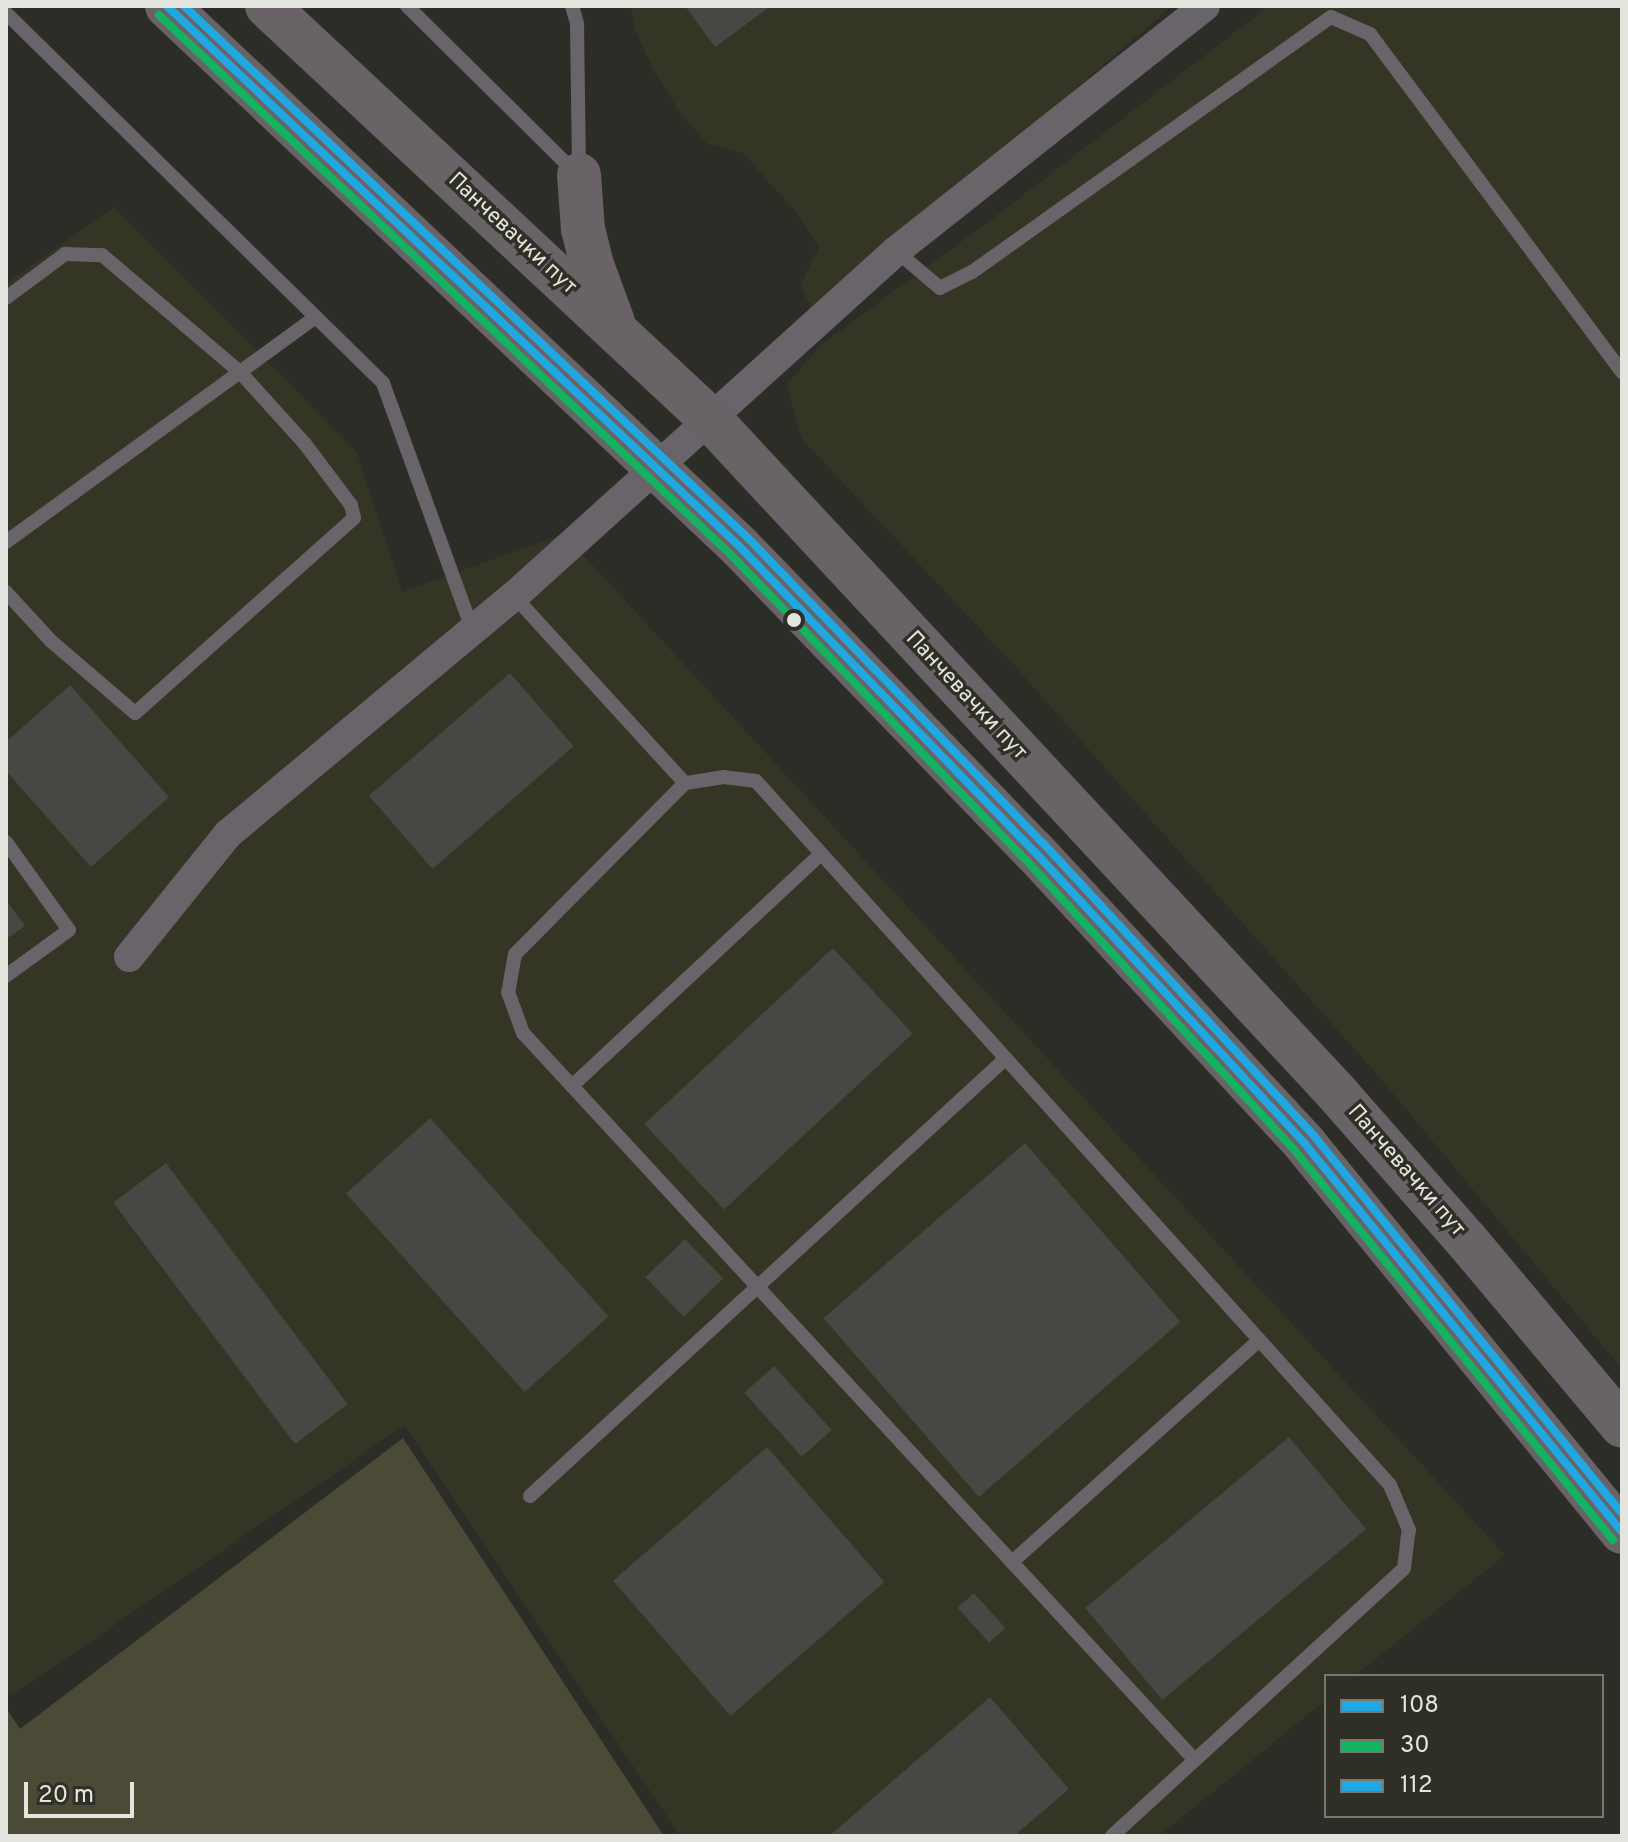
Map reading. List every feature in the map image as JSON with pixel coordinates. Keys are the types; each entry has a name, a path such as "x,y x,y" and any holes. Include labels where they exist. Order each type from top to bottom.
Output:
{"main road":[{"path":"167,6 740,547 1034,851 1305,1144 1622,1532"},
{"name":"Панчевачки пут","path":"267,6 709,418 1336,1092 1467,1241 1622,1426"},
{"path":"579,175 583,229 592,265 617,332"}],"street":[{"path":"129,957 228,834 514,596 896,251 1203,7"}],"lane":[{"path":"407,6 579,175"},
{"path":"572,6 577,24 579,175"},
{"path":"6,13 383,383 472,629"},
{"path":"896,251 940,288 972,272 1331,17 1370,34 1622,372"},
{"path":"6,298 65,254 102,255 240,372 305,444 351,505 354,518 135,713 51,641 6,592"},
{"path":"6,542 316,317"},
{"path":"514,596 685,783"},
{"path":"1112,1836 1193,1758 1404,1568 1409,1530 1390,1485 756,781 724,777 685,783 515,954 508,992 523,1033 1193,1758"},
{"path":"6,842 69,930 6,976"},
{"path":"572,1086 821,854"},
{"path":"530,1496 1005,1059"},
{"path":"1012,1562 1259,1340"}],"shaded area":[{"path":"631,6 1172,6 846,285 812,309 800,286 819,247 795,211 743,153 707,144 681,114 655,73 635,30"},
{"path":"1269,6 1622,6 1622,1369 1380,1078 1012,663 801,438 787,384 821,345 988,222"},
{"path":"114,207 357,452 402,592 564,534 1505,1555 1357,1674 1324,1674 1324,1702 1159,1836 680,1836 405,1425 10,1697 6,1689 6,284"},
{"path":"403,1438 664,1836 6,1836 6,1708 20,1729"}],"building":[{"path":"685,6 771,6 715,47"},
{"path":"510,673 574,746 433,869 369,796"},
{"path":"70,685 169,797 91,867 6,771 6,742"},
{"path":"6,900 25,926 6,939"},
{"path":"833,948 913,1034 724,1210 644,1124"},
{"path":"430,1118 609,1316 525,1392 346,1194"},
{"path":"1025,1143 1180,1322 979,1497 823,1318"},
{"path":"166,1163 348,1404 295,1444 113,1203"},
{"path":"685,1239 723,1279 684,1317 645,1277"},
{"path":"774,1366 832,1430 802,1457 744,1393"},
{"path":"1289,1437 1366,1529 1162,1700 1085,1608"},
{"path":"767,1447 884,1582 730,1716 613,1581"},
{"path":"974,1593 1005,1628 989,1643 958,1608"},
{"path":"990,1697 1069,1789 1014,1836 829,1836"}],"transit line":[{"name":"108","path":"167,6 740,547 1034,851 1305,1144 1622,1532"},
{"name":"112","path":"184,6 748,538 1043,843 1314,1136 1622,1513"},
{"name":"30","path":"159,15 732,556 1025,859 1296,1152 1613,1540"}]}
